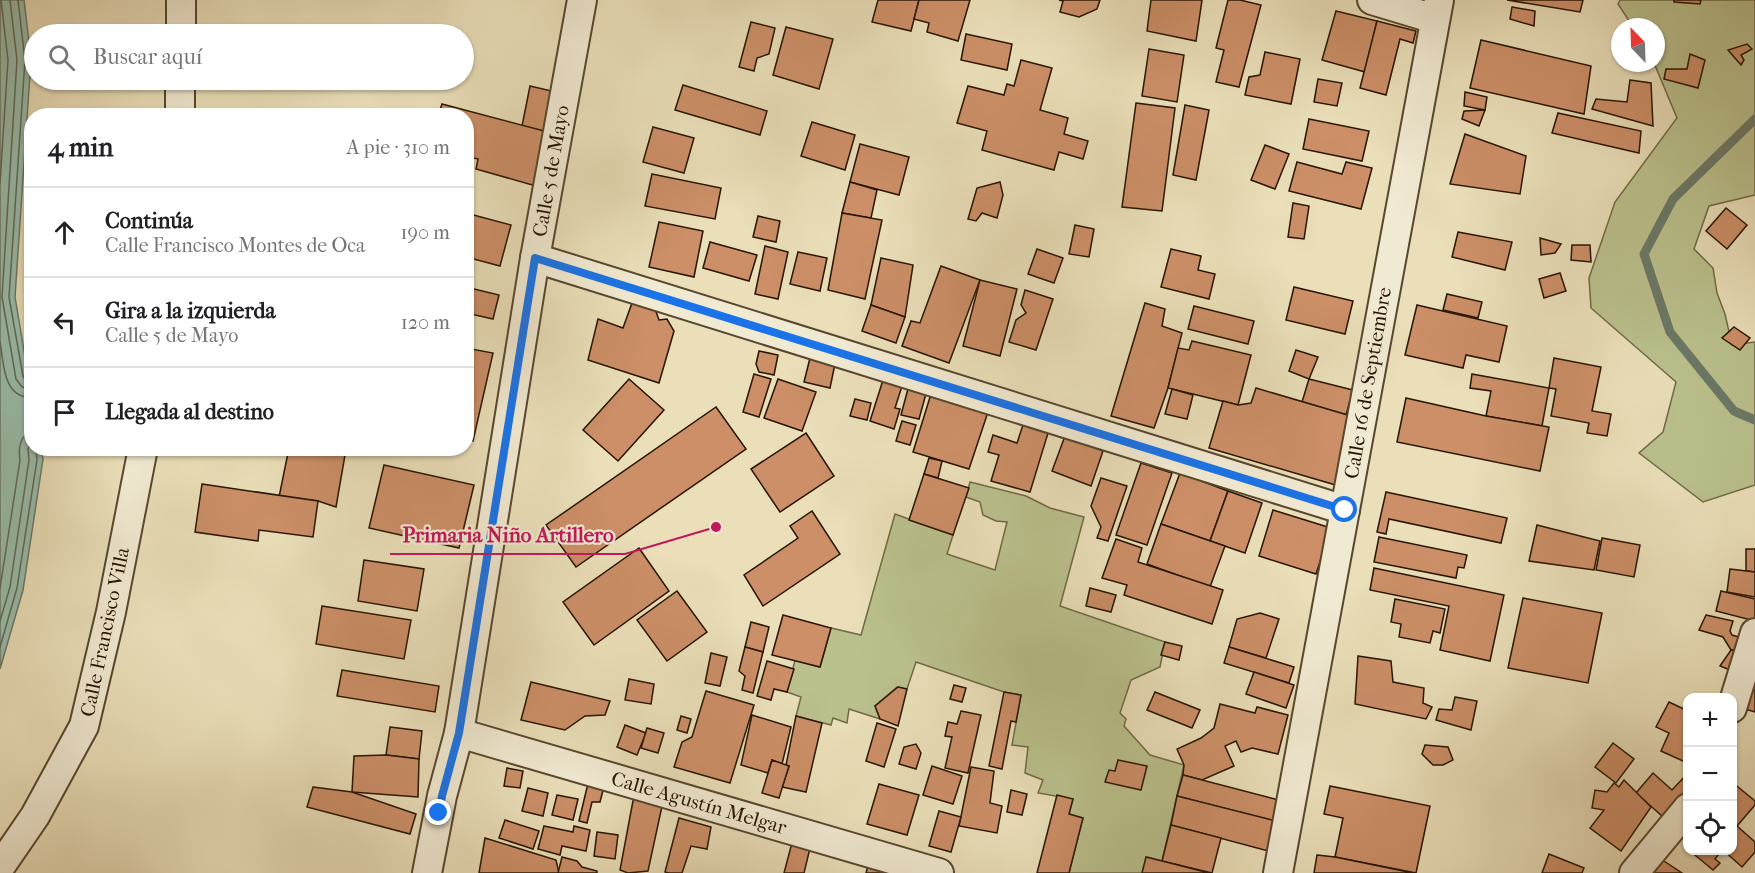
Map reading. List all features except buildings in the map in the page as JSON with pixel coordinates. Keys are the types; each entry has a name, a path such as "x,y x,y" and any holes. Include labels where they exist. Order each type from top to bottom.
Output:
{"street":[{"path":"181,0 181,24"},
{"name":"Calle 5 de Mayo","path":"427,873 442,796 459,733 535,258 582,0"},
{"path":"1372,0 1437,9"},
{"name":"Calle 16 de Septiembre","path":"1278,873 1437,9"},
{"path":"180,90 180,108"},
{"path":"535,258 1345,510"},
{"name":"Calle Francisco Villa","path":"0,867 35,816 84,726 111,612 141,456"},
{"path":"1737,693 1755,633"},
{"name":"Calle Agustín Melgar","path":"459,733 939,873"},
{"path":"1634,873 1683,814"}],"green space":[{"path":"1620,0 1755,0 1755,195 1709,206 1694,249 1713,268 1717,293 1725,314 1732,345 1755,342 1755,485 1703,502 1639,453 1663,432 1676,382 1591,308 1589,278 1615,202 1677,118 1658,72 1665,72 1665,18 1627,18 1618,4"},
{"path":"970,482 1026,496 1050,508 1084,517 1060,606 1165,642 1160,667 1131,680 1120,713 1126,719 1124,726 1150,755 1184,765 1162,861 1147,857 1142,873 1069,873 1083,818 1069,814 1073,799 1038,793 1043,780 1025,773 1028,747 1012,745 1021,695 1004,692 916,662 907,689 897,687 875,706 880,719 849,709 847,723 833,718 831,725 796,716 801,697 787,692 795,660 820,667 831,628 861,635 895,514 953,535 947,554 995,570 1007,522 996,521 983,515 980,502 966,497"}],"water":[{"path":"0,0 24,0 27,24 24,24 24,90 29,90 28,108 24,108 24,163 15,297 24,350 24,456 42,456 43,459 23,590 0,669"}],"waterway":[{"path":"1755,119 1673,199 1644,254 1670,332 1734,411 1755,420"}],"place":[{"name":"Primaria Niño Artillero","path":"716,527"}],"route":[{"path":"439,813 459,733 535,258 1345,510"}]}
